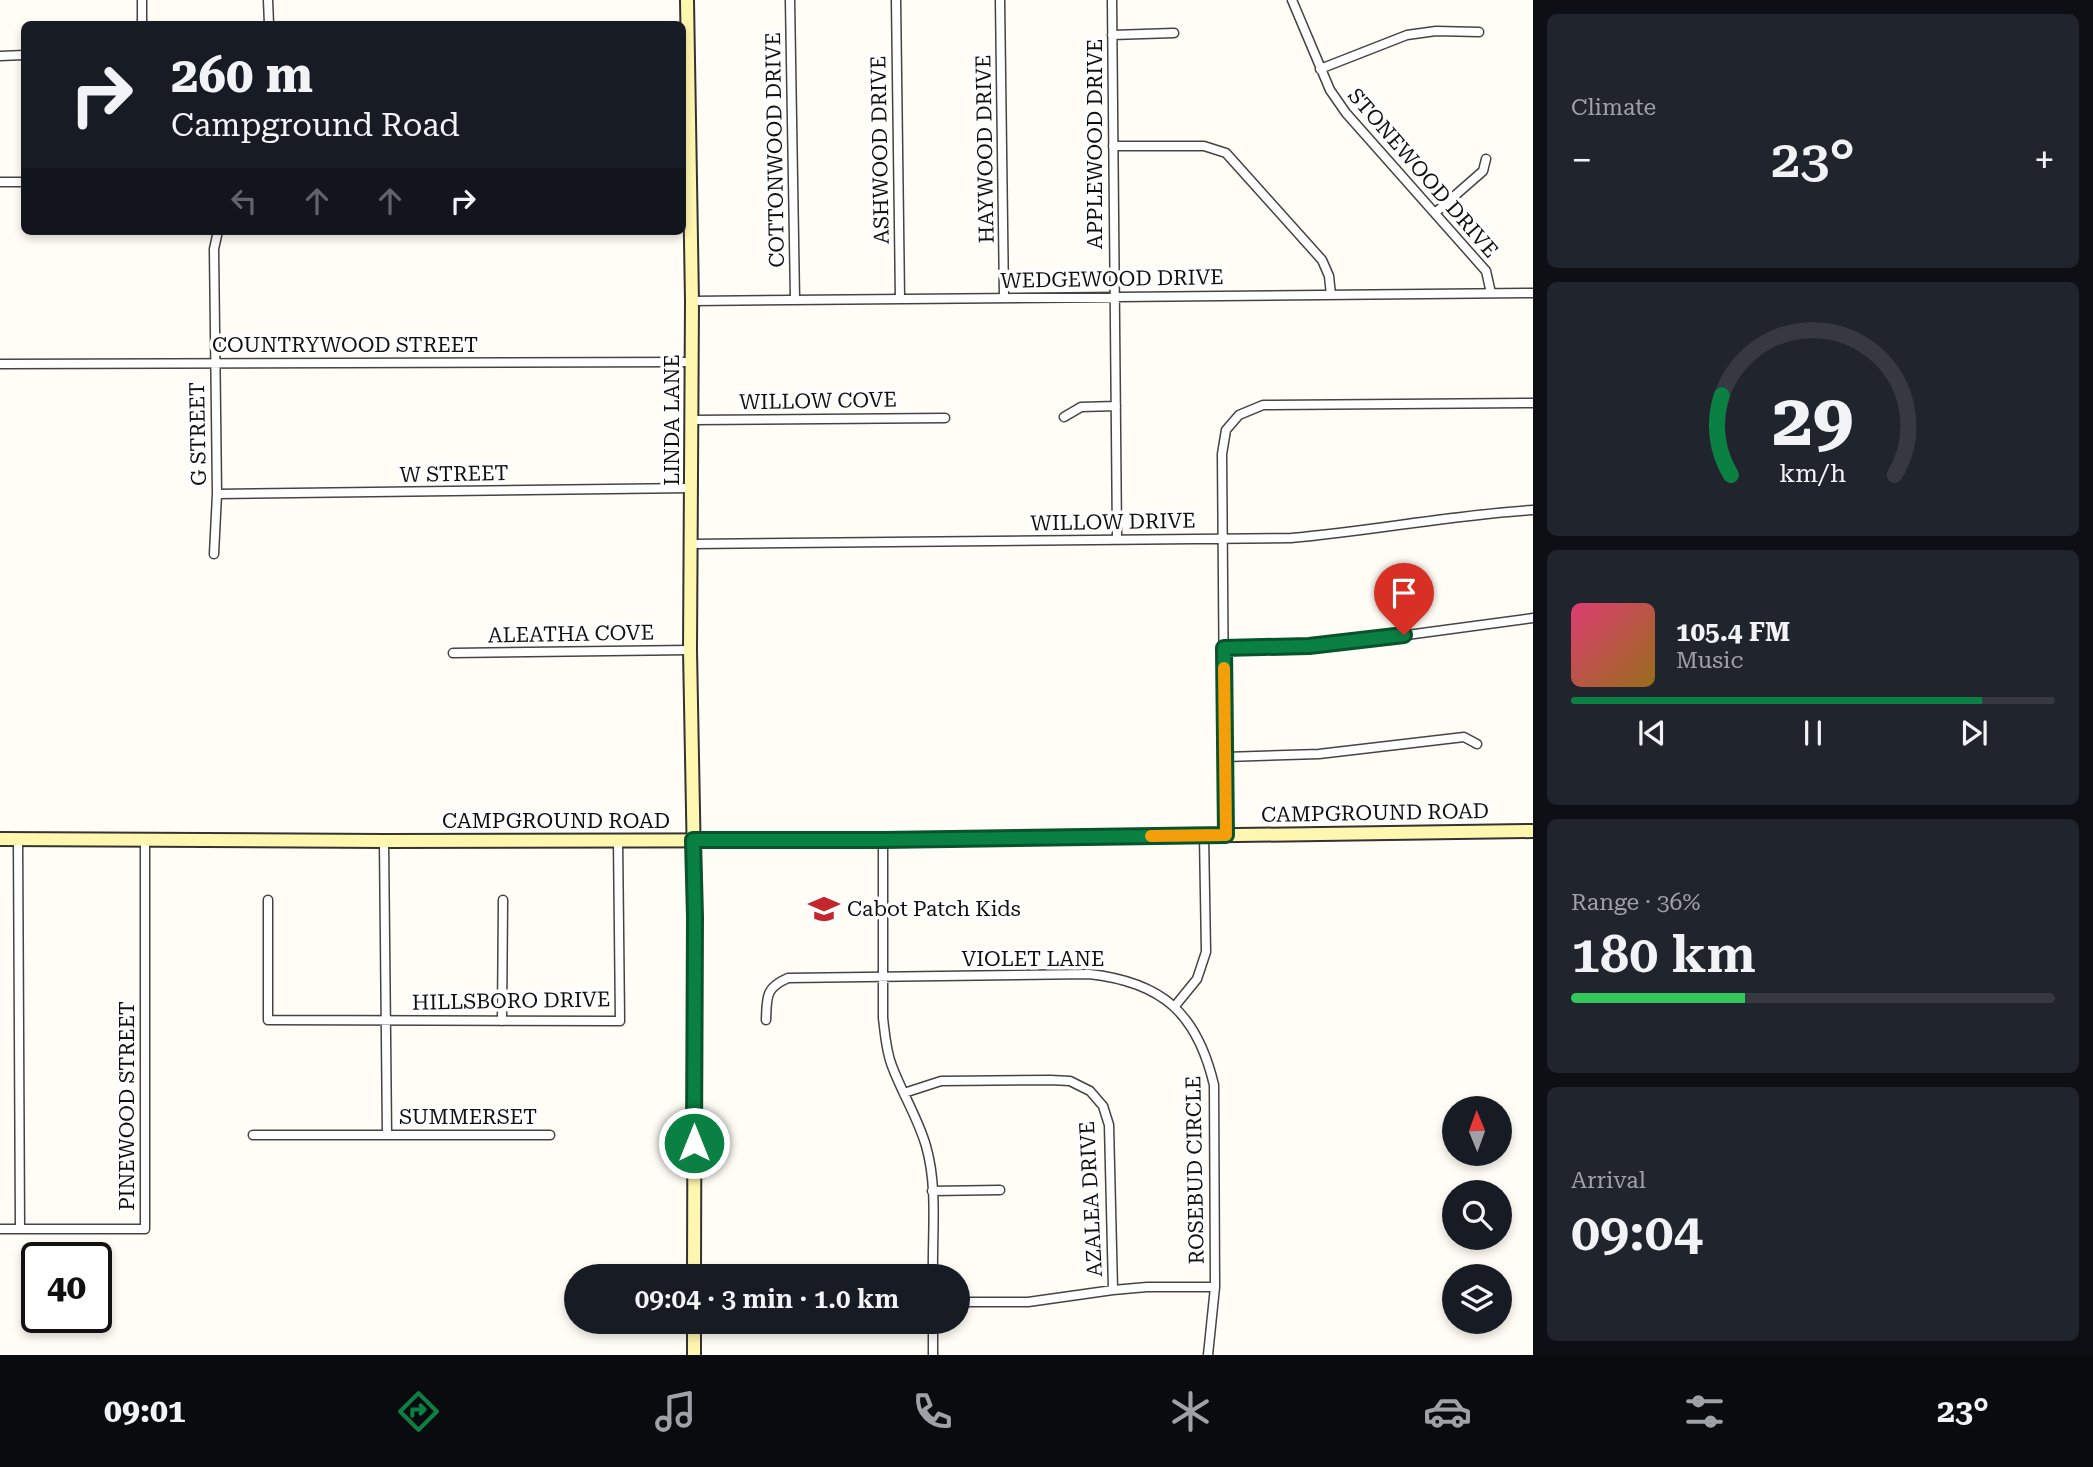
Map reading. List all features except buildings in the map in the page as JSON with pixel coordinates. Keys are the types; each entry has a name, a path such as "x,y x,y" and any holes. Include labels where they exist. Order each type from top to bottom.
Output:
{"street":[{"path":"142,0 142,21"},
{"path":"268,0 269,21"},
{"name":"LINDA LANE","path":"686,26 687,0"},
{"name":"COTTONWOOD DRIVE","path":"790,0 795,300"},
{"name":"ASHWOOD DRIVE","path":"896,0 900,299"},
{"name":"HAYWOOD DRIVE","path":"1000,0 1004,298"},
{"name":"APPLEWOOD DRIVE","path":"1112,0 1117,539"},
{"name":"STONEWOOD DRIVE","path":"1292,0 1330,90 1346,113 1486,271 1491,293"},
{"path":"1320,69 1408,35 1436,31 1479,32"},
{"path":"1112,35 1174,33"},
{"path":"0,56 21,55"},
{"name":"LINDA LANE","path":"686,87 692,301 690,650 695,917 694,1264"},
{"path":"1113,146 1204,146 1226,153 1322,260 1329,276 1331,295"},
{"path":"1435,213 1483,171 1486,159"},
{"path":"0,182 21,182"},
{"name":"G STREET","path":"215,554 217,494 214,249 217,235"},
{"name":"WEDGEWOOD DRIVE","path":"692,301 1533,293"},
{"name":"COUNTRYWOOD STREET","path":"0,364 691,362"},
{"path":"1226,835 1222,454 1226,430 1239,415 1263,405 1533,403"},
{"path":"1065,417 1082,407 1116,406"},
{"name":"WILLOW COVE","path":"691,420 945,418"},
{"name":"W STREET","path":"217,494 691,488"},
{"name":"WILLOW DRIVE","path":"692,544 1291,538 1459,516 1533,510"},
{"path":"1224,648 1340,644 1533,618"},
{"name":"ALEATHA COVE","path":"453,653 690,650"},
{"path":"1225,757 1319,754 1464,737 1477,744"},
{"name":"CAMPGROUND ROAD","path":"0,839 883,840 1533,831"},
{"path":"1175,1006 1197,979 1206,952 1204,835"},
{"path":"18,839 20,1229"},
{"name":"PINEWOOD STREET","path":"0,1229 145,1229 145,839"},
{"name":"HILLSBORO DRIVE","path":"268,900 268,1020 620,1021 618,840"},
{"path":"883,840 883,1018 891,1064 926,1146 931,1168 933,1264"},
{"name":"SUMMERSET","path":"384,841 387,1135"},
{"path":"502,1021 503,900"},
{"name":"VIOLET LANE","path":"766,1020 767,995 774,984 788,978 1089,974 1133,982 1152,990 1175,1006"},
{"name":"ROSEBUD CIRCLE","path":"1175,1006 1195,1033 1207,1056 1214,1085 1215,1287 1208,1355"},
{"name":"AZALEA DRIVE","path":"904,1093 941,1081 982,1080 1070,1081 1090,1091 1103,1106 1109,1125 1113,1290"},
{"name":"SUMMERSET","path":"253,1135 550,1135"},
{"path":"932,1191 1000,1190"},
{"path":"970,1303 1028,1302 1147,1287 1215,1287"},
{"path":"694,1334 694,1355"},
{"path":"933,1334 933,1355"}],"slow traffic":[{"path":"1151,836 1226,835 1224,668"}],"place":[{"name":"Cabot Patch Kids","path":"824,909"}],"route":[{"path":"694,1143 693,840 1226,835 1224,648 1340,644 1404,635"}]}
